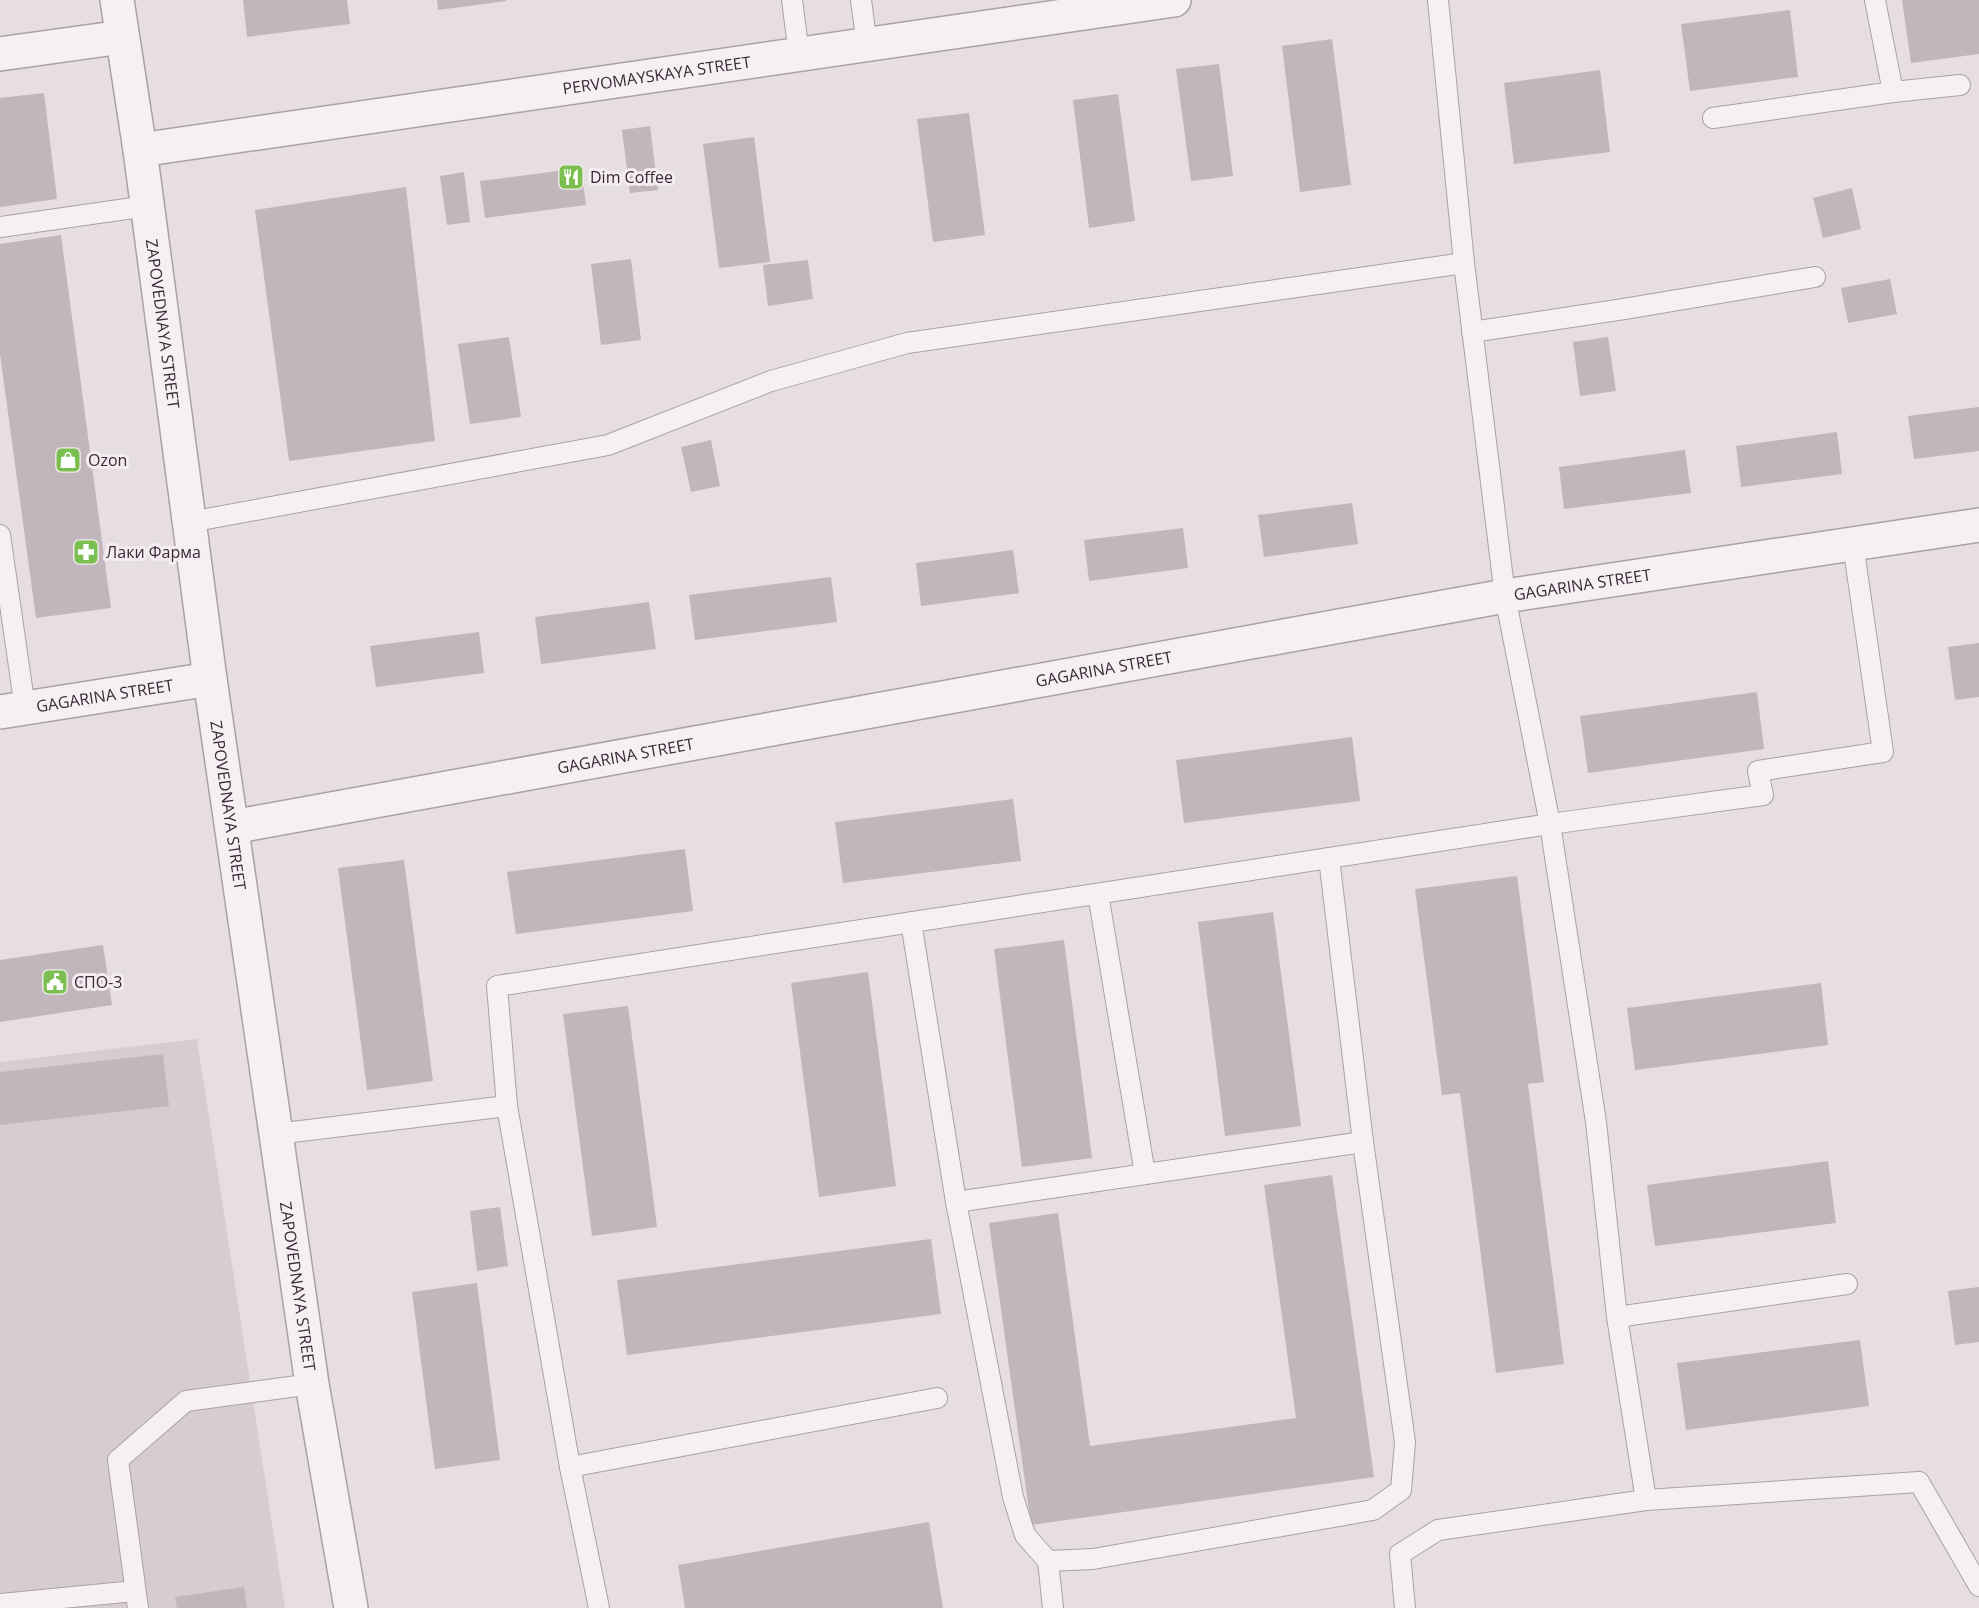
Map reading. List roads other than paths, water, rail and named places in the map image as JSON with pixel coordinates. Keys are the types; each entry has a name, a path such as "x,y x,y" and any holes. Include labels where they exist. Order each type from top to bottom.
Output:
{"street":[{"name":"ZAPOVEDNAYA STREET","path":"117,0 140,150 210,679 312,1384 351,1608"},
{"name":"PERVOMAYSKAYA STREET","path":"140,150 867,45 1124,4 1174,0"},
{"path":"0,54 122,37"},
{"name":"GAGARINA STREET","path":"232,827 1505,596 1979,525"},
{"name":"GAGARINA STREET","path":"12,710 210,679"}],"lane":[{"path":"792,0 799,54"},
{"path":"861,0 867,45"},
{"path":"1437,0 1464,263 1505,596 1550,824 1596,1122 1617,1317 1646,1500"},
{"path":"1875,0 1893,92"},
{"path":"1713,118 1893,92 1960,85"},
{"path":"0,227 147,206"},
{"path":"190,522 608,445 771,381 908,343 1464,263"},
{"path":"1472,332 1815,277"},
{"path":"0,535 12,710"},
{"path":"599,1608 570,1467 507,1106 497,986 1550,824 1763,795 1758,771 1883,752 1853,544"},
{"path":"1048,1561 1093,1559 1372,1510 1401,1490 1406,1442 1363,1142 1329,858"},
{"path":"1098,894 1145,1174"},
{"path":"911,922 956,1202 1013,1497 1025,1535 1048,1561 1053,1608"},
{"path":"276,1134 507,1106"},
{"path":"956,1202 1363,1142"},
{"path":"1617,1317 1847,1284"},
{"path":"0,1604 137,1599 118,1460 186,1401 312,1384"},
{"path":"570,1467 937,1398"},
{"path":"1405,1608 1400,1554 1438,1530 1646,1500 1919,1482 1977,1578"}],"place":[{"name":"Dim Coffee","path":"571,177"},
{"name":"Ozon","path":"68,460"},
{"name":"Лаки Фарма","path":"86,552"},
{"name":"СПО-3","path":"55,982"}]}
